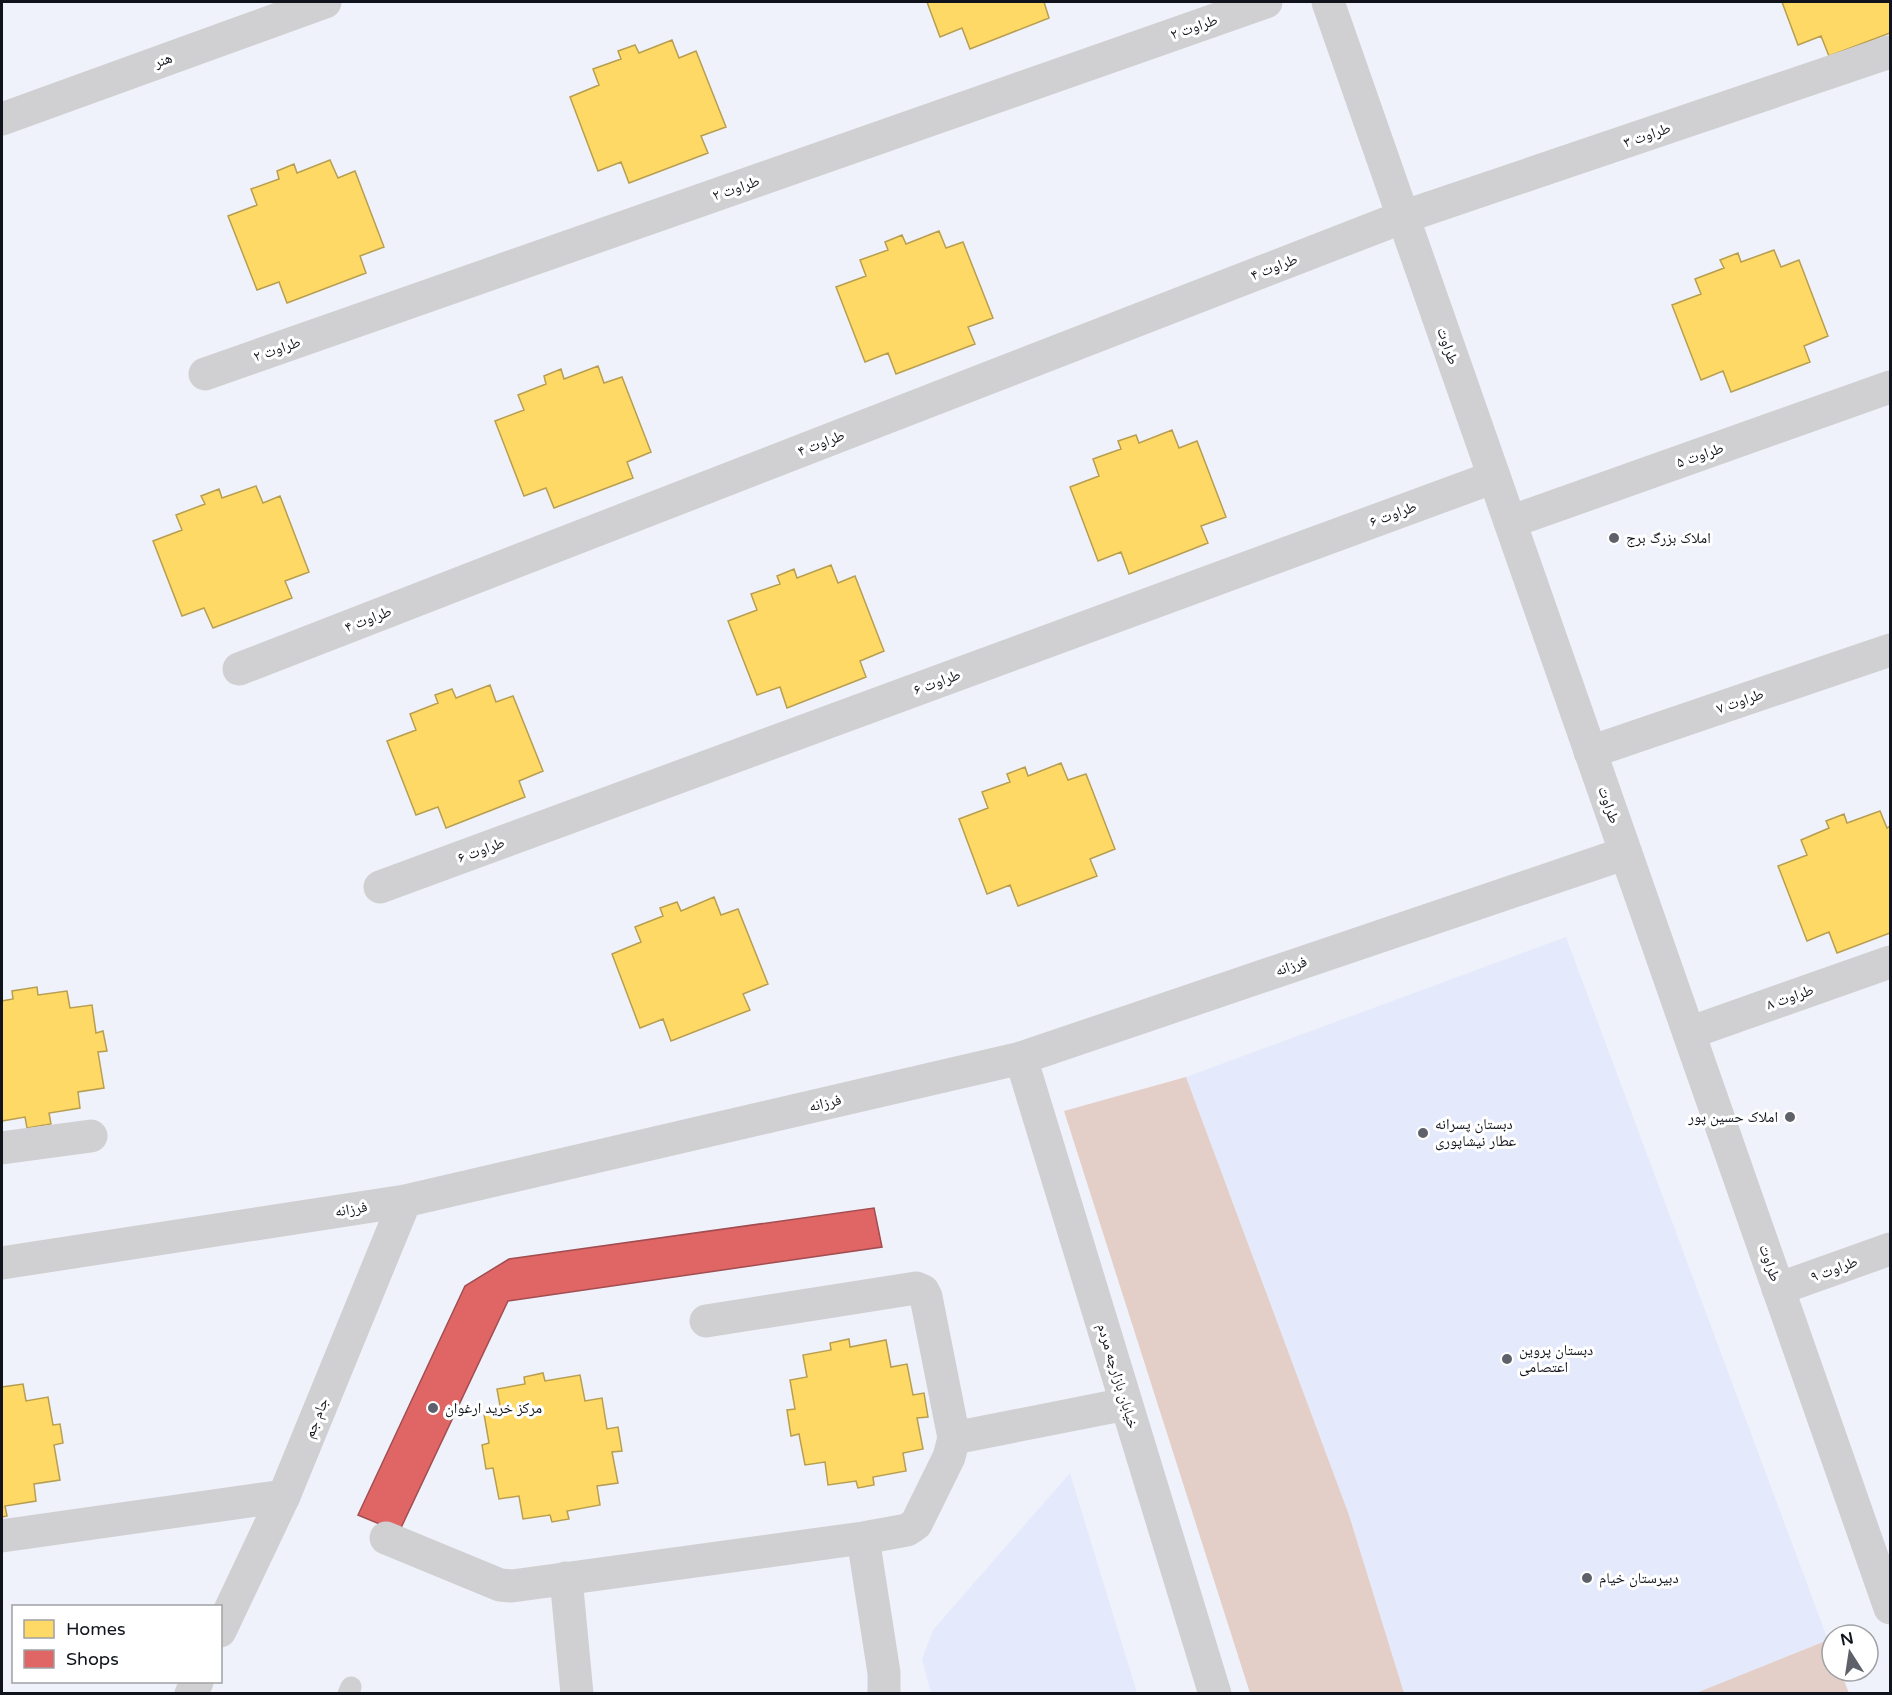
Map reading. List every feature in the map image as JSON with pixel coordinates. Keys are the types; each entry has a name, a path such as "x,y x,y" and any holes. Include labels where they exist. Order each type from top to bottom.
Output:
{"street":[{"name":"هنر","path":"2,119 325,2"},
{"name":"طراوت ۲","path":"205,374 1266,2"},
{"name":"طراوت","path":"1328,2 1778,1289 1888,1591"},
{"name":"طراوت ۳","path":"1403,217 1890,52"},
{"name":"طراوت ۴","path":"239,669 1403,217"},
{"name":"طراوت ۵","path":"1510,522 1890,387"},
{"name":"طراوت ۶","path":"380,887 1494,477"},
{"name":"طراوت ۷","path":"1590,752 1890,650"},
{"name":"فرزانه","path":"2,1263 405,1201 1021,1058 1626,853"},
{"name":"طراوت ۸","path":"1689,1033 1890,962"},
{"name":"خیابان بازارچه مردم","path":"1021,1058 1215,1694"},
{"path":"2,1148 91,1136"},
{"name":"جام جم","path":"222,1627 284,1496 405,1201"},
{"name":"طراوت ۹","path":"1778,1289 1890,1249"},
{"path":"386,1538 500,1585 523,1586 566,1578 863,1538 907,1530 916,1524 949,1457 954,1438 923,1291 916,1288 706,1321"},
{"path":"954,1438 1126,1404"},
{"path":"2,1536 284,1496"},
{"path":"863,1538 884,1673 884,1694"},
{"path":"566,1578 577,1694"}],"shaded area":[{"path":"1566,937 1822,1623 1820,1643 1696,1693 1404,1693 1349,1515 1186,1077"},
{"path":"1186,1077 1349,1515 1404,1693 1250,1693 1064,1111"},
{"path":"1070,1473 1137,1693 931,1693 922,1659 933,1630"},
{"path":"1820,1643 1820,1683 1845,1683 1849,1693 1696,1693"}],"building: Homes":[{"path":"927,2 1044,2 1049,18 970,49 962,28 940,37"},
{"path":"1782,2 1890,2 1890,33 1829,56 1821,36 1798,45"},
{"path":"672,40 679,58 696,51 726,127 701,136 708,153 629,183 621,162 598,171 570,97 599,85 593,69 621,59 618,51 635,45 639,53"},
{"path":"330,160 338,178 355,171 384,247 360,256 366,273 287,303 279,282 257,290 228,216 257,205 251,189 279,179 277,171 294,164 297,173"},
{"path":"939,231 946,248 963,242 993,318 968,327 975,344 896,374 888,353 865,362 836,287 866,276 860,260 888,250 885,242 902,235 906,244"},
{"path":"1774,250 1781,267 1799,260 1828,336 1804,346 1810,362 1731,392 1723,371 1701,380 1672,305 1701,294 1695,279 1724,268 1720,260 1738,253 1741,262"},
{"path":"598,366 604,383 622,377 651,452 627,462 633,478 554,508 546,488 524,496 495,421 524,410 518,395 546,384 544,376 561,369 564,379"},
{"path":"1172,430 1179,448 1197,441 1226,517 1201,526 1208,543 1129,574 1121,552 1098,561 1070,487 1099,476 1093,459 1121,449 1118,441 1136,435 1139,443"},
{"path":"256,486 263,503 280,496 309,572 285,581 292,598 213,628 204,608 182,616 153,541 182,530 176,515 205,504 201,496 219,489 222,498"},
{"path":"831,565 838,583 855,576 884,651 860,661 866,677 787,708 780,687 757,695 728,621 757,610 751,594 780,584 777,576 794,569 797,578"},
{"path":"490,685 496,702 513,696 543,771 519,781 525,797 446,828 438,807 416,815 387,741 416,730 410,714 438,703 435,695 452,689 456,698"},
{"path":"1061,763 1068,780 1086,774 1115,849 1090,859 1097,876 1018,906 1010,885 987,894 959,819 988,808 982,792 1010,782 1007,774 1025,767 1028,776"},
{"path":"1880,811 1887,828 1890,826 1890,933 1837,953 1829,932 1807,941 1778,866 1807,855 1801,840 1829,828 1826,821 1844,814 1847,823"},
{"path":"714,897 721,915 738,909 768,984 743,994 750,1010 671,1041 663,1019 640,1028 612,954 641,942 635,927 663,916 660,908 677,902 681,911"},
{"path":"37,987 38,995 67,991 70,1008 92,1005 96,1033 103,1031 107,1051 98,1052 104,1088 78,1092 80,1108 49,1113 51,1124 27,1128 25,1117 2,1121 2,1001 13,999 12,991"},
{"path":"849,1339 850,1347 886,1340 891,1367 907,1364 913,1395 924,1393 928,1417 917,1418 923,1449 903,1453 906,1471 873,1477 874,1485 858,1488 856,1481 828,1485 825,1462 805,1465 799,1434 791,1436 787,1410 795,1409 790,1380 807,1377 803,1355 831,1350 830,1343"},
{"path":"543,1373 545,1381 580,1375 585,1401 602,1398 607,1429 618,1427 622,1451 612,1452 618,1483 597,1486 600,1505 567,1511 569,1519 552,1522 550,1515 523,1519 519,1496 499,1499 493,1468 486,1469 482,1445 489,1443 484,1414 501,1411 497,1389 525,1384 524,1377"},
{"path":"23,1384 26,1401 48,1397 53,1425 60,1424 63,1443 54,1445 60,1480 34,1484 36,1501 5,1506 7,1516 2,1517 2,1387"}],"building: Shops":[{"name":"مرکز خرید ارغوان","path":"874,1208 882,1247 508,1301 399,1532 358,1515 465,1286 509,1259"}],"place":[{"name":"املاک بزرگ برج","path":"1614,538"},
{"name":"املاک حسین پور","path":"1790,1117"},
{"name":"دبستان پسرانه عطار نیشاپوری","path":"1423,1133"},
{"name":"دبستان پروین اعتصامی","path":"1507,1359"},
{"name":"مرکز خرید ارغوان","path":"433,1408"},
{"name":"دبیرستان خیام","path":"1587,1578"}]}
